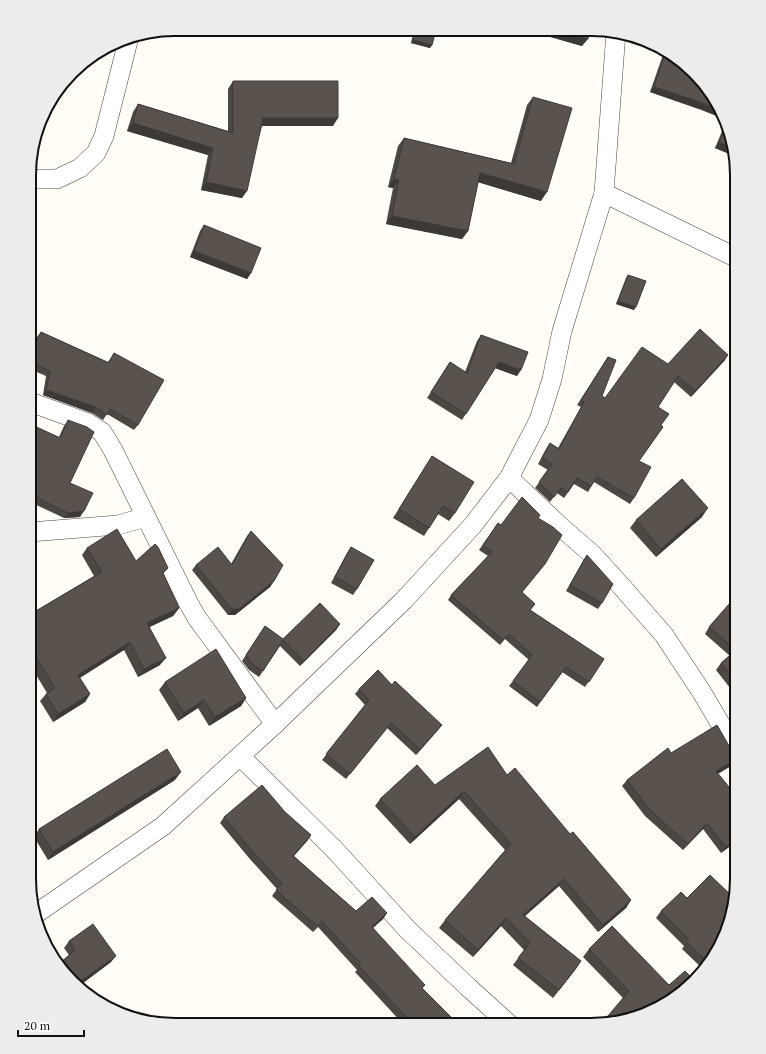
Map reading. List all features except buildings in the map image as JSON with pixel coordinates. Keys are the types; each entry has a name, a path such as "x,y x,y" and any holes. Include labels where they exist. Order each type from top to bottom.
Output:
{"street":[{"path":"40,911 163,826 275,724 404,600 473,525 509,478 539,420 552,379 562,331 604,193 616,38"},
{"path":"36,179 57,179 80,168 96,153 104,136 127,44"},
{"path":"604,193 730,255"},
{"path":"36,404 88,423 102,432 113,450 197,618 275,724"},
{"path":"509,478 592,554 664,635 701,690 730,740"},
{"path":"36,531 118,524 146,516"},
{"path":"240,756 334,849 407,929 502,1018"}]}
